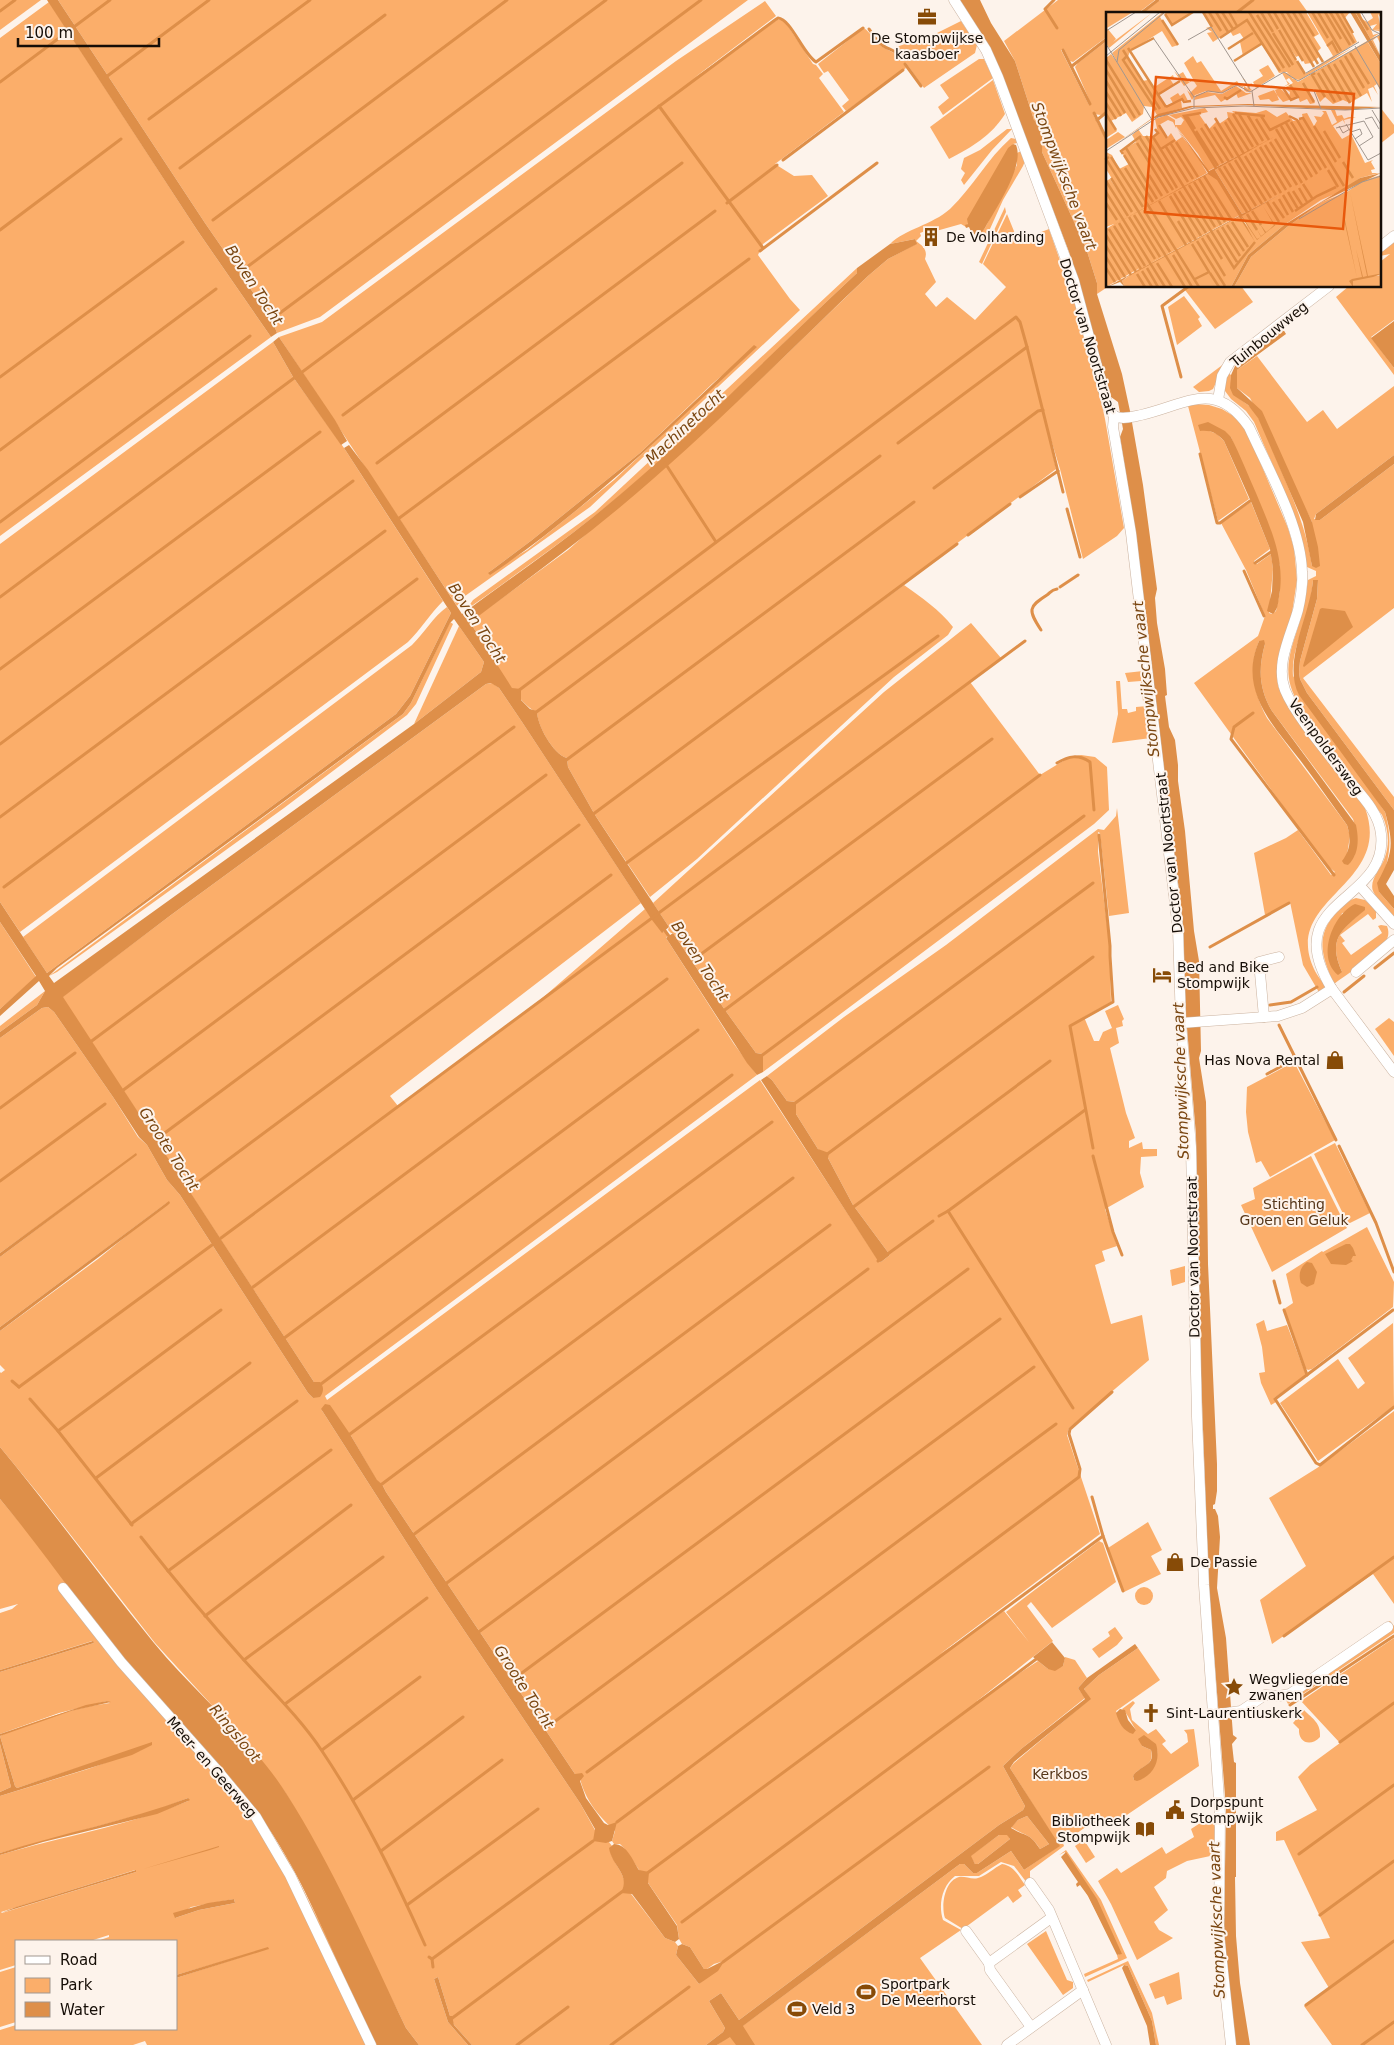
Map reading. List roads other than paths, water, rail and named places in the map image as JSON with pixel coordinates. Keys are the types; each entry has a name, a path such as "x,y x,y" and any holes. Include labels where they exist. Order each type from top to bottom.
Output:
{"street":[{"name":"Doctor van Noortstraat","path":"954,0 986,50 998,77 1074,281 1108,407 1116,417 1114,427 1131,533 1175,888 1178,929 1191,1147 1197,1417 1204,1585 1220,1813 1219,1934 1231,2045"},
{"path":"1382,245 1394,236"},
{"name":"Tuinbouwweg","path":"1218,400 1222,376 1230,362 1326,288"},
{"path":"1116,417 1134,417 1164,410 1198,398 1218,400"},
{"name":"Veenpoldersweg","path":"1218,400 1240,414 1249,427 1298,542 1301,558 1302,592 1283,659 1282,680 1290,699 1307,724 1374,812 1381,834 1380,854 1374,869 1360,886 1327,914 1317,935 1316,955 1323,975 1332,989 1394,1072"},
{"path":"1360,886 1394,924"},
{"path":"1356,972 1394,940"},
{"path":"1264,1017 1259,962 1279,957"},
{"path":"1184,1023 1278,1016 1302,1008 1332,989"},
{"name":"Meer- en Geerweg","path":"63,1588 134,1677 256,1817 290,1875 371,2045"},
{"path":"1214,1715 1242,1711 1265,1695 1279,1696 1290,1694 1388,1627"},
{"path":"1030,1882 1049,1910 1106,2045"},
{"path":"989,1963 1051,1918"},
{"path":"966,1930 989,1963 990,1970 1031,2027"},
{"path":"1007,2045 1082,1990"}],"water":[{"path":"47,0 58,0 205,223 272,320 277,333 271,337 197,230"},
{"path":"960,0 980,0 991,23 1015,61 1034,120 1043,125 1042,152 1086,248 1097,283 1097,294 1122,374 1143,485 1157,589 1155,598 1157,623 1165,669 1167,695 1165,696 1169,727 1175,740 1194,931 1199,961 1201,1051 1199,1058 1206,1102 1208,1264 1217,1464 1217,1491 1213,1509 1215,1509 1218,1516 1220,1537 1217,1588 1226,1638 1233,1735 1237,1738 1232,1744 1234,1762 1236,1763 1236,1936 1240,1983 1250,2045 1235,2045 1224,1925 1226,1809 1209,1589 1200,1349 1196,1135 1186,1016 1183,923 1133,518 1120,437 1123,429 1118,402 1111,397 1069,252 997,64 985,39"},
{"path":"1013,144 1016,145 1018,154 1008,187 982,232 974,235 969,227 966,228 965,225 968,224 967,219 1008,148"},
{"path":"915,239 917,244 888,259 868,276 726,413 668,466 598,525 476,618 473,627 512,688 521,689 521,700 530,709 537,711 540,724 551,745 556,751 567,758 568,767 595,815 669,927 662,933 652,920 499,688 491,683 486,684 171,915 63,997 314,1382 320,1382 323,1389 321,1395 320,1397 313,1398 180,1195 167,1180 147,1145 139,1137 54,1012 48,1007 42,1008 0,1038 0,1032 37,1005 45,991 39,981 0,1016 0,1009 36,976 0,922 0,902 47,973 396,714 410,696 451,613 344,448 349,445 368,470 462,614 561,542 661,459 857,273 857,268 890,244","holes":["454,619 484,662 481,672 414,724 54,983 49,976 57,968 403,714 411,703 450,623"]},
{"path":"1394,321 1394,368 1371,338"},
{"path":"1283,329 1286,334 1237,370 1237,388 1262,411 1312,522 1320,566 1316,568 1312,566 1303,522 1258,418 1248,405 1233,395 1230,388 1231,375 1235,366"},
{"path":"279,337 335,420 347,441 341,445 293,377 273,342"},
{"path":"754,345 757,347 661,437 595,495 526,550 490,575 488,573 640,453"},
{"path":"1208,422 1225,431 1231,437 1271,531 1278,556 1281,583 1278,604 1273,614 1267,611 1272,591 1273,569 1270,549 1224,441 1214,433 1200,431 1198,425"},
{"path":"1394,455 1394,464 1320,520 1315,520 1316,514"},
{"path":"1313,580 1318,580 1317,599 1300,661 1300,679 1307,693 1394,810 1394,870 1386,884 1394,896 1394,909 1379,892 1377,883 1389,856 1391,841 1385,812 1299,695 1295,682 1295,654"},
{"path":"1320,609 1345,611 1353,627 1304,667"},
{"path":"1264,640 1261,679 1264,695 1272,711 1356,825 1358,836 1356,852 1348,865 1342,861 1347,853 1349,844 1347,825 1269,719 1255,691 1254,659 1259,641"},
{"path":"1355,904 1365,907 1365,910 1339,936 1336,951 1342,972 1338,975 1328,958 1330,936 1340,917"},
{"path":"673,933 756,1053 763,1054 763,1072 757,1075 747,1063 666,938"},
{"path":"767,1076 787,1101 796,1102 796,1114 818,1149 829,1153 828,1158 853,1205 890,1255 881,1262 878,1261 761,1080"},
{"path":"136,1153 137,1155 0,1257 0,1253"},
{"path":"169,1201 168,1205 0,1331 0,1327"},
{"path":"1350,1244 1353,1248 1356,1256 1353,1256 1351,1260 1353,1261 1346,1265 1331,1264 1325,1254"},
{"path":"1307,1262 1312,1263 1317,1272 1314,1284 1307,1287 1301,1283 1300,1271"},
{"path":"325,1404 330,1405 350,1434 377,1480 382,1484 575,1774 582,1773 584,1776 580,1781 586,1798 604,1823 608,1825 617,1822 612,1841 606,1843 593,1841 595,1829 580,1803 437,1590 321,1409"},
{"name":"Ringsloot","path":"0,1447 154,1643 239,1734 272,1773 286,1793 319,1850 406,2028 419,2045 377,2045 296,1874 258,1813 225,1771 117,1651 0,1499"},
{"path":"93,1641 94,1643 0,1672 0,1670"},
{"path":"1052,1642 1065,1658 1063,1666 1055,1671 1048,1669 1033,1657"},
{"path":"1135,1644 1138,1648 1099,1675 1084,1689 1091,1699 1014,1762 1010,1768 1060,1846 1024,1870 1011,1851 977,1873 973,1873 964,1864 960,1864 743,2026 755,2045 736,2045 730,2037 717,2045 706,2045 723,2032 725,2028 709,2001 721,1993 739,2020 999,1825 1023,1810 1025,1806 1003,1766 1021,1749 1085,1699 1078,1688 1087,1678","holes":["1027,1816 1049,1844 1040,1849 1030,1837 1011,1828 1018,1820","999,1835 1007,1835 1010,1839 978,1864 975,1864 971,1856"]},
{"path":"111,1702 71,1711 0,1736 0,1734 86,1705"},
{"path":"1120,1709 1125,1710 1128,1720 1136,1730 1133,1734 1124,1729 1120,1723 1116,1713"},
{"path":"1144,1735 1156,1744 1158,1756 1152,1771 1143,1779 1137,1781 1134,1780 1133,1776 1149,1762 1152,1755 1151,1750 1142,1746 1138,1739"},
{"path":"0,1736 17,1788 152,1742 152,1745 132,1755 0,1796 0,1792 11,1787 0,1744"},
{"path":"188,1798 190,1800 157,1814 43,1842 0,1855 0,1853"},
{"path":"614,1844 626,1850 639,1870 649,1872 648,1883 677,1926 679,1939 675,1942 665,1938 632,1894 621,1893 624,1881 609,1848"},
{"path":"219,1846 210,1850 143,1869"},
{"path":"1066,1852 1097,1899 1122,1954 1117,1955 1088,1896 1080,1885 1077,1887 1076,1884 1078,1882 1061,1857"},
{"path":"136,1870 136,1872 1,1913 16,1907"},
{"path":"234,1899 235,1903 199,1910 175,1918 173,1913 208,1903"},
{"path":"682,1944 690,1947 704,1969 725,1960 718,1971 699,1984 676,1955 678,1946"},
{"path":"268,1947 269,1949 178,1977 178,1974"},
{"path":"1124,1965 1128,1966 1152,2021 1156,2045 1150,2045 1147,2026 1122,1968"},
{"path":"438,1977 454,2025 472,2045 468,2045 448,2022 434,1979"}],"waterway":[{"path":"0,11 15,0"},
{"path":"0,82 110,0"},
{"path":"106,77 209,0"},
{"path":"149,119 310,0"},
{"path":"213,220 507,0"},
{"path":"247,267 606,0"},
{"path":"280,313 701,0"},
{"path":"1054,0 1045,9 1057,28"},
{"path":"1143,12 1158,0"},
{"path":"1238,12 1253,0"},
{"path":"180,168 385,15"},
{"path":"0,597 778,18 788,24 806,52 816,62 863,28"},
{"path":"869,29 880,43 894,51 901,58"},
{"path":"1072,66 1106,40"},
{"path":"1063,50 1090,104"},
{"path":"905,64 921,86"},
{"path":"783,160 903,70"},
{"path":"659,106 763,248"},
{"path":"1094,113 1106,138"},
{"path":"1097,120 1106,113"},
{"path":"0,230 121,139"},
{"path":"343,415 682,163"},
{"path":"760,251 877,163"},
{"path":"727,203 777,165"},
{"path":"377,463 715,211"},
{"path":"0,377 183,242"},
{"path":"398,519 749,259"},
{"path":"1181,377 1162,306 1186,288"},
{"path":"0,450 216,289"},
{"path":"518,691 1016,317 1020,322 1027,347 1063,492"},
{"path":"0,522 250,336"},
{"path":"898,443 1027,347"},
{"path":"934,488 1038,411 1043,410"},
{"path":"0,669 320,432"},
{"path":"1200,454 1217,523 1220,523 1250,501"},
{"path":"535,713 880,456"},
{"name":"Machinetocht","path":"665,463 716,542"},
{"path":"1020,497 1058,471"},
{"path":"0,744 353,481"},
{"path":"565,761 914,502"},
{"path":"968,535 1010,504"},
{"path":"1067,509 1080,557"},
{"path":"0,817 385,531"},
{"path":"592,815 957,544"},
{"path":"1255,563 1271,552"},
{"path":"1244,571 1264,616"},
{"path":"1060,587 1078,575"},
{"path":"4,887 417,579"},
{"path":"1041,630 1032,613 1033,606 1051,591 1057,589"},
{"path":"625,864 938,636"},
{"path":"221,1238 1025,641"},
{"path":"1253,713 1234,727 1231,739 1334,875"},
{"path":"89,1043 514,727"},
{"path":"689,963 992,739"},
{"path":"1057,763 1074,757 1090,762 1094,810"},
{"path":"122,1091 546,775"},
{"path":"722,1012 1040,775"},
{"path":"761,1056 1084,816"},
{"name":"Groote Tocht","path":"154,1141 579,825"},
{"path":"1093,1148 1070,1026 1113,1002 1110,946 1099,835"},
{"name":"Groote Tocht","path":"186,1191 611,875"},
{"path":"794,1104 1093,883"},
{"path":"1210,947 1289,903"},
{"name":"Boven Tocht","path":"663,928 671,939"},
{"path":"1375,968 1394,953"},
{"path":"826,1155 1093,957"},
{"path":"1344,992 1364,976"},
{"path":"253,1287 667,979"},
{"path":"1270,1005 1291,1002 1317,987"},
{"path":"1279,1025 1336,1140"},
{"path":"283,1339 698,1030"},
{"path":"0,1108 75,1053"},
{"path":"1267,1074 1295,1059"},
{"path":"852,1208 1050,1061"},
{"path":"321,1384 732,1075"},
{"path":"0,1181 105,1104"},
{"path":"1073,1408 948,1211 1085,1110"},
{"path":"350,1434 772,1122"},
{"path":"1339,1146 1376,1223 1394,1272"},
{"path":"1093,1156 1113,1232 1122,1255"},
{"path":"382,1484 793,1178"},
{"path":"939,1216 948,1211"},
{"path":"878,1261 933,1221"},
{"path":"413,1535 830,1225"},
{"path":"19,1387 212,1245"},
{"path":"444,1585 868,1269"},
{"path":"476,1634 968,1269"},
{"path":"1274,1281 1280,1303"},
{"path":"58,1431 221,1310"},
{"path":"1284,1310 1307,1375"},
{"path":"1393,1310 1275,1399 1316,1463 1320,1465 1394,1407"},
{"name":"Groote Tocht","path":"511,1681 1000,1319"},
{"path":"96,1478 250,1363"},
{"name":"Groote Tocht","path":"542,1731 1034,1367"},
{"path":"12,1381 19,1387"},
{"path":"617,1822 1079,1477 1080,1469 1069,1434 1070,1429 1112,1392"},
{"path":"30,1399 58,1431 132,1525"},
{"path":"131,1524 297,1401"},
{"path":"587,1772 1056,1424"},
{"path":"168,1571 331,1450"},
{"path":"646,1874 1103,1536 1092,1497"},
{"path":"205,1616 351,1505"},
{"path":"1103,1536 1123,1591"},
{"path":"141,1537 217,1629 294,1715 322,1751 378,1846 425,1945"},
{"path":"244,1660 383,1557"},
{"path":"1284,1636 1394,1557"},
{"path":"285,1704 427,1598"},
{"path":"1290,1705 1394,1636"},
{"path":"682,1922 1039,1657"},
{"path":"322,1750 420,1677"},
{"path":"1340,1742 1394,1703"},
{"path":"353,1800 463,1717"},
{"path":"381,1851 502,1760"},
{"path":"723,1962 989,1767"},
{"path":"1299,1854 1394,1785"},
{"path":"407,1905 538,1809"},
{"path":"432,1959 593,1841"},
{"path":"1320,1915 1394,1861"},
{"path":"451,2019 623,1891"},
{"path":"1306,2005 1394,1941"},
{"path":"429,1957 432,1959 433,1967"},
{"path":"611,2045 689,1987"},
{"path":"517,2045 568,2007"},
{"path":"1362,2045 1394,2022"}],"place":[{"name":"De Stompwijkse kaasboer","path":"927,17"},
{"name":"De Volharding","path":"931,237"},
{"name":"Bed and Bike Stompwijk","path":"1162,975"},
{"name":"Has Nova Rental","path":"1335,1060"},
{"name":"De Passie","path":"1175,1562"},
{"name":"Wegvliegende zwanen","path":"1234,1687"},
{"name":"Sint-Laurentiuskerk","path":"1151,1713"},
{"name":"Dorpspunt Stompwijk","path":"1175,1810"},
{"name":"Bibliotheek Stompwijk","path":"1145,1829"},
{"name":"Sportpark De Meerhorst","path":"866,1992"},
{"name":"Veld 3","path":"797,2009"}],"water label":[{"name":"Stompwijksche vaart","path":"1064,176"},
{"name":"Stompwijksche vaart","path":"1146,679"},
{"name":"Stompwijksche vaart","path":"1181,1081"},
{"name":"Stompwijksche vaart","path":"1217,1920"}],"park label":[{"name":"Stichting Groen en Geluk","path":"1294,1212"},
{"name":"Kerkbos","path":"1060,1774"}]}
